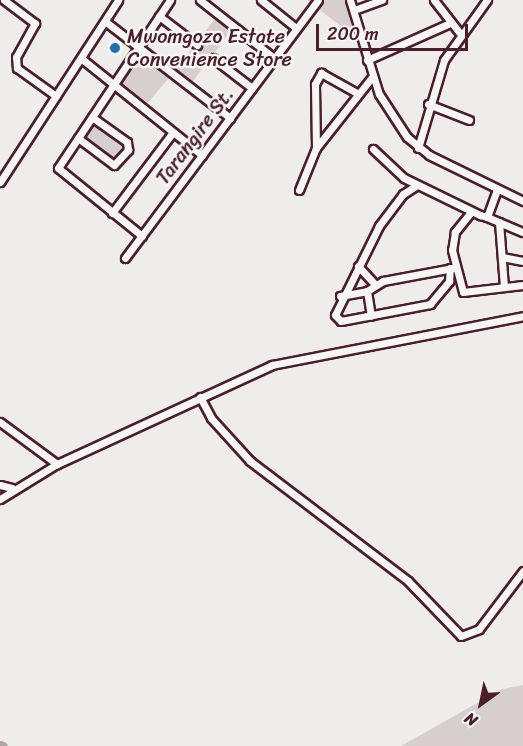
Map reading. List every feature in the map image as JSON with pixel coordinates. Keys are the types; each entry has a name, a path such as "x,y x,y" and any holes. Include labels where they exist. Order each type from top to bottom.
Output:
{"street":[{"path":"4,0 35,23 16,57 16,69 56,96"},
{"path":"0,182 106,22 118,0"},
{"path":"142,236 58,171 170,0"},
{"path":"200,0 274,58"},
{"path":"261,0 296,28"},
{"path":"350,0 372,77 392,116 418,148 523,201"},
{"path":"354,10 382,0"},
{"path":"434,0 448,24 459,32"},
{"path":"418,148 428,104 459,32 487,0"},
{"name":"Tarangire St.","path":"125,258 316,3"},
{"path":"159,16 197,45"},
{"path":"106,22 230,118"},
{"path":"368,60 448,24"},
{"path":"213,58 252,88"},
{"path":"82,59 202,155"},
{"path":"316,148 315,91 321,73 357,93"},
{"path":"299,190 316,148 357,93 372,77"},
{"path":"428,104 469,120"},
{"path":"78,138 114,165 128,150 127,142 92,117"},
{"path":"112,213 172,132"},
{"path":"373,149 417,185 471,212 523,232"},
{"path":"417,185 392,206 340,296 338,320 430,304 449,281 452,250 460,224 458,206"},
{"path":"487,217 497,189"},
{"path":"460,224 471,212"},
{"path":"499,222 504,286"},
{"path":"502,257 523,261"},
{"path":"358,267 375,284"},
{"path":"340,296 368,291 375,284 452,268"},
{"path":"452,268 467,294 504,286 523,285"},
{"path":"368,291 371,316"},
{"path":"0,499 12,488 57,464 272,365 523,316"},
{"path":"200,398 211,418 250,461 400,575 461,636 479,629 523,572"},
{"path":"0,422 49,461 57,464"},
{"path":"47,469 49,461"},
{"path":"0,485 12,488"}],"shaded area":[{"path":"307,0 346,0 354,36 334,21"},
{"path":"217,16 233,28 190,86 174,74"},
{"path":"141,52 170,76 145,106 116,82"},
{"path":"95,121 126,145 112,162 81,138"},
{"path":"523,685 523,746 401,746 502,689"}],"place":[{"name":"Mwomgozo Estate Convenience Store","path":"115,48"}]}
